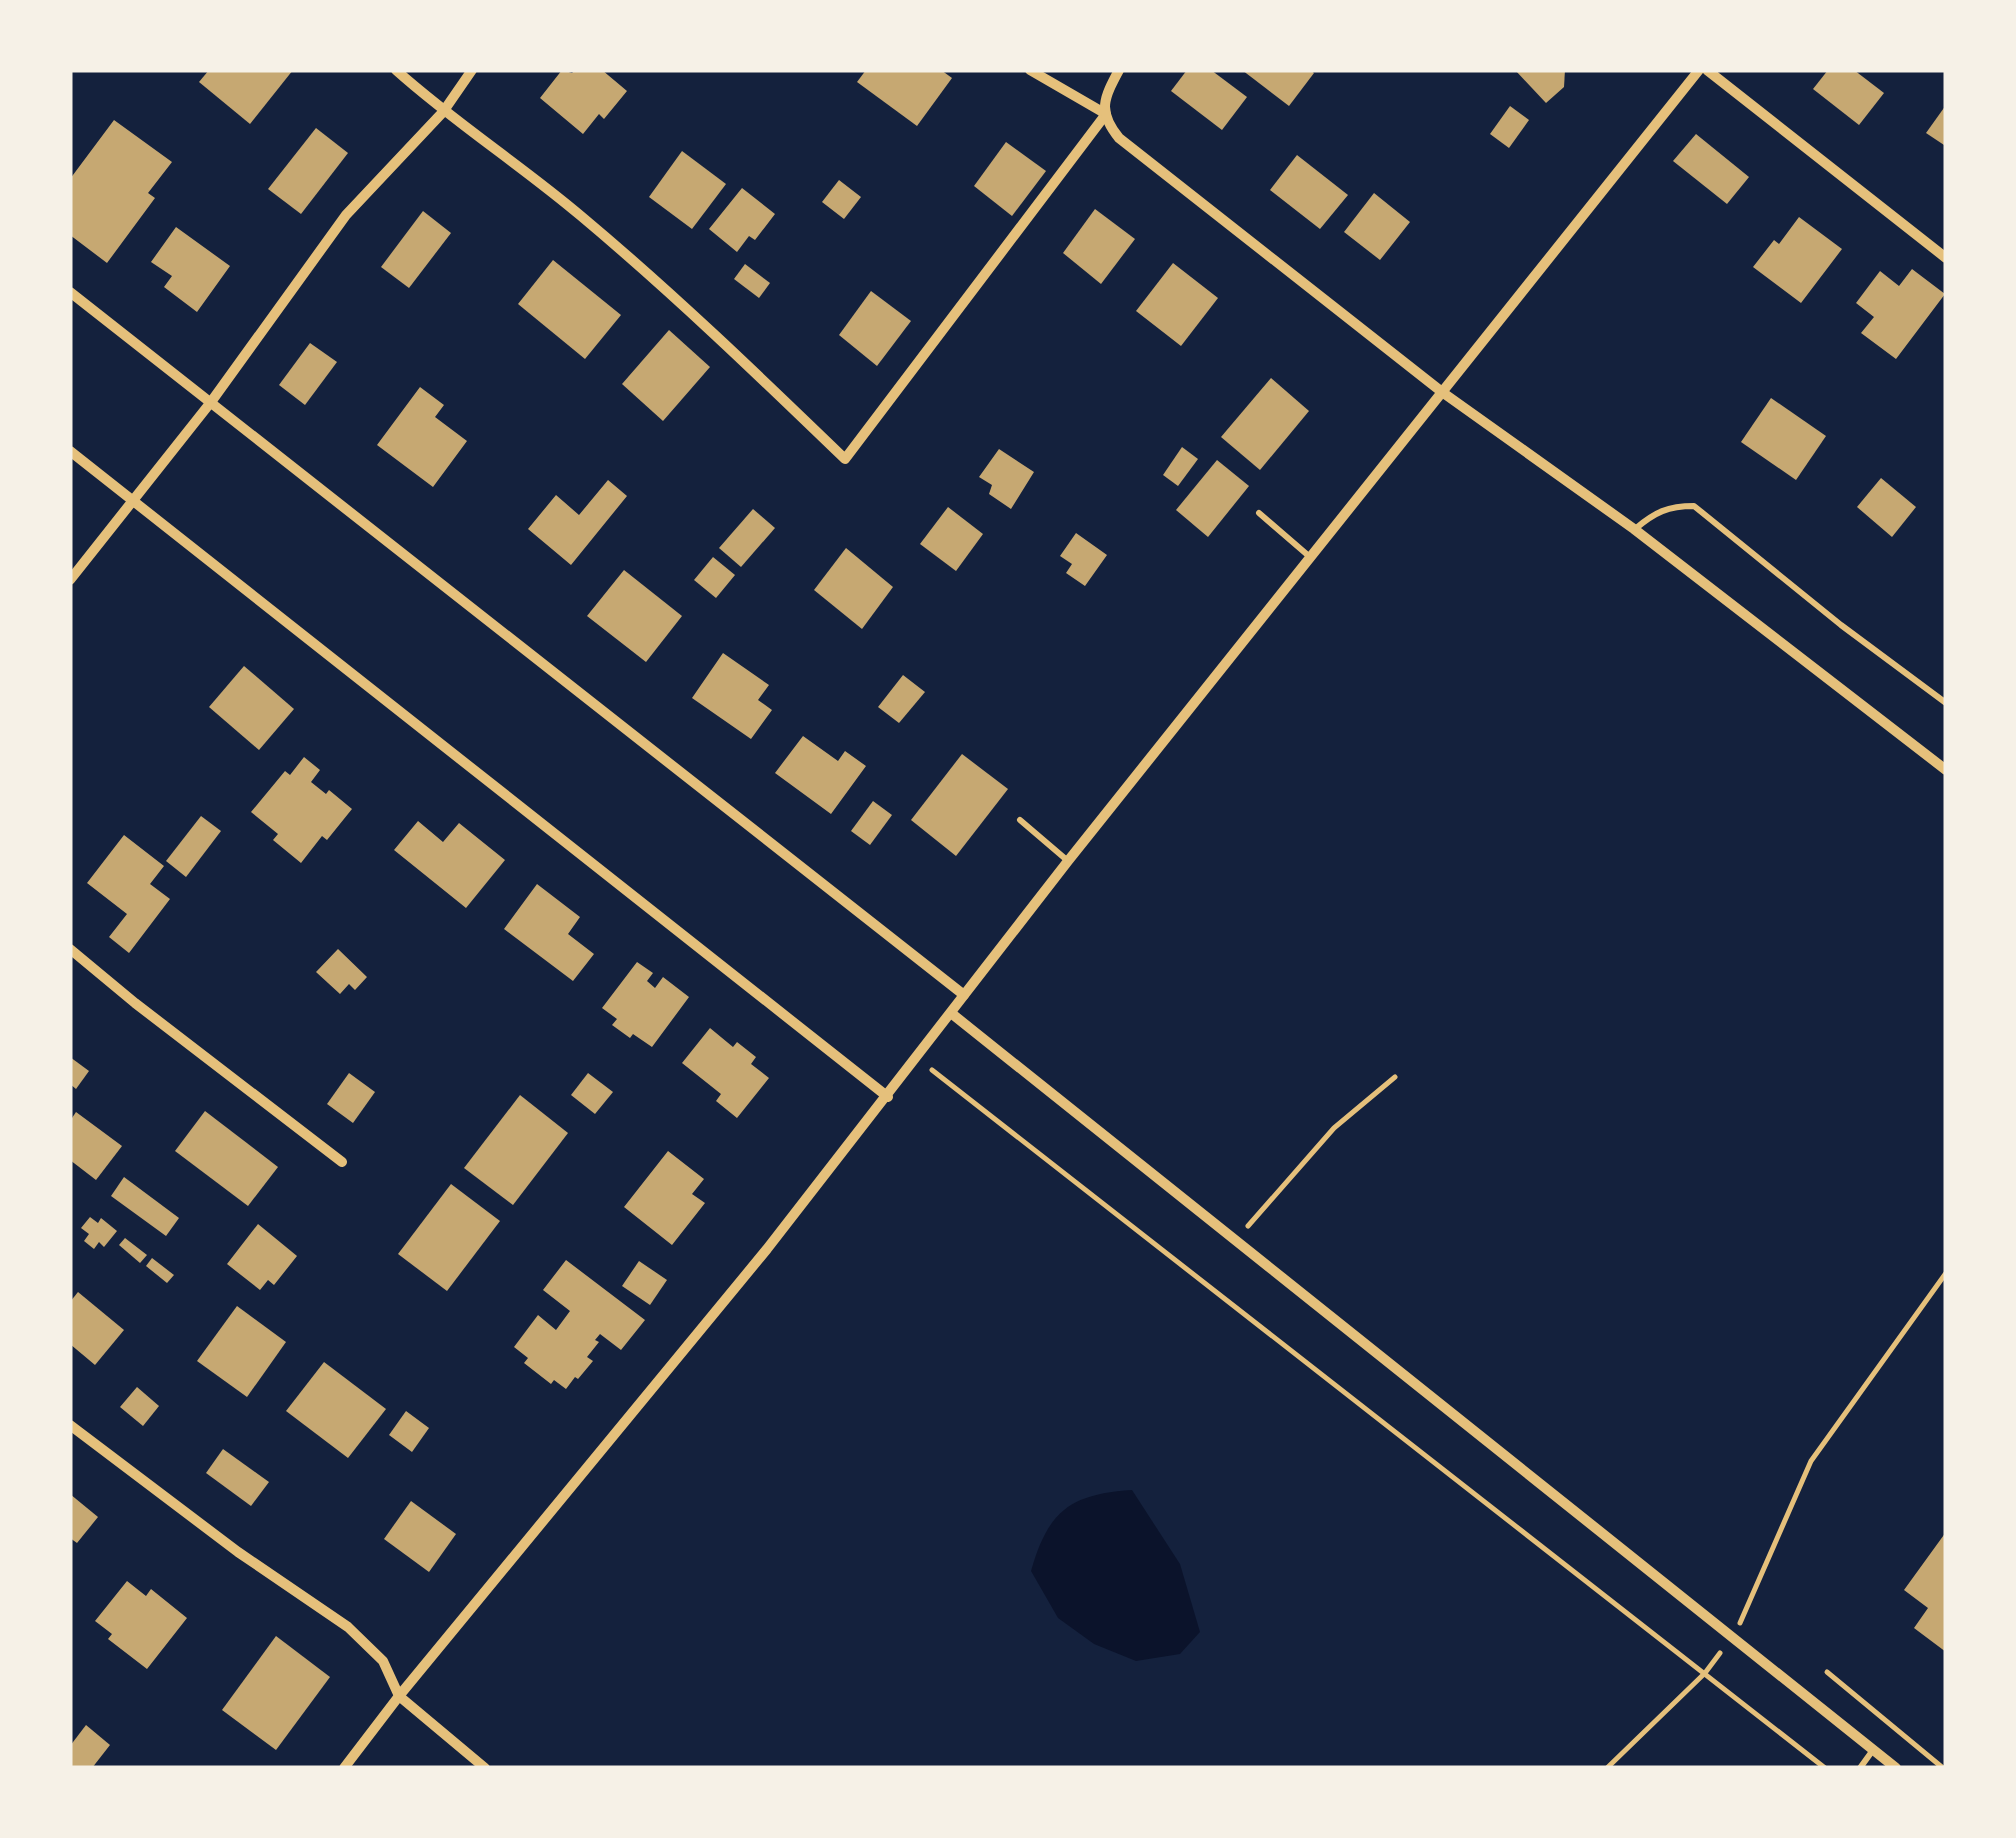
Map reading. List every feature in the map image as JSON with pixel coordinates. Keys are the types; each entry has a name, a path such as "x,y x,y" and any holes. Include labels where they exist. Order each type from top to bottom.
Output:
{"street":[{"path":"396,70 443,112 579,214 725,342 845,458 1106,114"},
{"path":"70,580 211,402 346,215 443,112 472,70"},
{"path":"1030,70 1106,114"},
{"path":"1119,70 1106,93 1106,122 1119,138 1442,392 1634,529 1946,770"},
{"path":"344,1768 398,1696 754,1265 1068,861 1699,70"},
{"path":"1707,70 1946,258"},
{"path":"70,292 964,995"},
{"path":"70,452 888,1097"},
{"path":"70,948 342,1162"},
{"path":"952,1012 1896,1768"},
{"path":"70,1425 238,1552 348,1628 384,1661 398,1696 486,1768"}],"lane":[{"path":"1634,529 1656,511 1694,506 1946,704"},
{"path":"1258,513 1310,557"},
{"path":"1020,820 1068,861"},
{"path":"1860,1768 1873,1750"}],"path":[{"path":"918,1058 1825,1768"},
{"path":"1236,1240 1334,1128 1395,1077"},
{"path":"1607,1768 1705,1673 1732,1637 1810,1461 1946,1273"},
{"path":"1827,1672 1943,1768"}],"water":[{"path":"1132,1490 1180,1564 1200,1632 1180,1654 1136,1661 1094,1644 1058,1618 1031,1571 1045,1534 1065,1510 1092,1496"}],"building":[{"path":"209,70 293,70 250,124 199,82"},
{"path":"562,70 602,70 627,91 604,119 599,114 583,134 540,98"},
{"path":"866,70 941,70 952,78 917,126 857,82"},
{"path":"1187,70 1211,70 1247,97 1222,130 1171,91"},
{"path":"1242,70 1310,70 1314,73 1289,106"},
{"path":"1515,70 1565,70 1564,87 1546,103"},
{"path":"1828,70 1854,70 1884,93 1859,125 1813,89"},
{"path":"1946,105 1946,143 1944,145 1926,133"},
{"path":"1510,106 1529,120 1509,148 1490,134"},
{"path":"114,120 172,162 148,193 155,198 107,263 70,235 70,179"},
{"path":"316,128 348,153 301,214 268,189"},
{"path":"1696,134 1749,177 1727,204 1673,161"},
{"path":"1006,142 1046,171 1012,216 974,186"},
{"path":"682,151 726,184 692,229 649,197"},
{"path":"1297,155 1348,195 1320,229 1270,190"},
{"path":"839,180 861,197 844,219 822,202"},
{"path":"742,188 775,214 755,240 749,236 737,252 709,229"},
{"path":"1374,193 1410,222 1380,260 1344,232"},
{"path":"1095,209 1135,239 1101,284 1063,253"},
{"path":"423,211 451,233 409,288 381,267"},
{"path":"1799,217 1842,249 1801,303 1753,267 1774,240 1779,244"},
{"path":"176,227 230,266 197,312 164,287 172,276 151,262"},
{"path":"553,260 621,315 585,359 518,304"},
{"path":"1173,263 1218,298 1181,346 1136,311"},
{"path":"745,264 770,283 759,298 734,279"},
{"path":"1912,269 1945,294 1896,359 1861,333 1874,317 1856,303 1880,271 1899,286"},
{"path":"871,291 911,321 877,366 839,335"},
{"path":"669,330 710,367 663,421 622,384"},
{"path":"310,343 337,362 305,405 279,385"},
{"path":"1271,378 1309,411 1260,470 1221,437"},
{"path":"420,387 444,405 435,417 467,441 433,487 377,445"},
{"path":"1771,398 1826,436 1796,480 1741,442"},
{"path":"1182,447 1198,459 1178,486 1163,475"},
{"path":"999,449 1034,472 1011,509 989,494 992,485 979,477"},
{"path":"1217,460 1249,486 1208,537 1176,510"},
{"path":"1881,478 1916,507 1892,537 1857,507"},
{"path":"608,480 627,496 571,565 528,529 556,495 579,515"},
{"path":"948,507 983,534 956,571 920,544"},
{"path":"753,509 775,528 741,567 719,548"},
{"path":"1076,533 1107,555 1085,586 1066,573 1072,564 1060,556"},
{"path":"846,548 893,587 862,629 814,590"},
{"path":"713,557 735,575 716,598 694,580"},
{"path":"624,570 682,616 646,662 587,616"},
{"path":"723,653 769,685 758,700 772,710 751,739 692,698"},
{"path":"244,666 294,709 259,750 209,707"},
{"path":"903,675 925,692 899,723 878,707"},
{"path":"803,736 838,761 845,751 866,766 831,814 775,773"},
{"path":"962,754 1008,789 956,856 911,820"},
{"path":"304,757 320,770 311,782 326,794 329,790 352,809 327,840 322,836 301,863 273,840 278,834 251,812 285,771 290,775"},
{"path":"873,801 892,815 870,845 851,831"},
{"path":"201,816 221,831 186,877 166,861"},
{"path":"418,821 443,842 459,823 505,860 466,908 394,850"},
{"path":"124,835 164,866 150,884 170,899 129,953 109,937 127,914 87,883"},
{"path":"537,884 580,917 568,934 594,954 573,981 504,929"},
{"path":"338,949 367,977 355,990 349,984 340,994 316,972"},
{"path":"637,962 653,973 647,981 655,988 663,977 689,997 652,1047 612,1025 617,1019 602,1008"},
{"path":"710,1028 733,1047 737,1042 756,1057 751,1064 769,1078 737,1118 716,1101 721,1094 682,1063"},
{"path":"70,1057 89,1071 76,1089 70,1084"},
{"path":"349,1073 375,1092 353,1123 327,1104"},
{"path":"588,1073 613,1092 595,1114 571,1095"},
{"path":"520,1095 568,1133 513,1205 464,1168"},
{"path":"205,1111 278,1167 248,1206 175,1151"},
{"path":"76,1112 122,1146 96,1180 70,1160 70,1121"},
{"path":"668,1151 704,1179 692,1194 705,1203 672,1245 624,1207"},
{"path":"124,1177 179,1218 166,1236 111,1196"},
{"path":"451,1184 500,1221 447,1291 398,1254"},
{"path":"90,1217 98,1223 101,1218 117,1231 104,1247 99,1242 94,1249 84,1241 89,1234 81,1228"},
{"path":"258,1224 297,1256 274,1285 268,1280 260,1290 227,1264"},
{"path":"125,1238 147,1255 140,1263 119,1245"},
{"path":"152,1258 174,1275 167,1283 146,1266"},
{"path":"566,1260 645,1320 621,1350 600,1334 595,1340 599,1342 587,1357 593,1361 566,1389 554,1380 551,1384 524,1363 528,1358 514,1347 538,1315 556,1330 570,1311 543,1290"},
{"path":"639,1261 667,1280 650,1305 622,1286"},
{"path":"78,1292 124,1330 95,1365 70,1344 70,1302"},
{"path":"237,1306 286,1342 247,1397 197,1361"},
{"path":"324,1362 386,1409 348,1458 286,1411"},
{"path":"137,1387 159,1406 143,1426 120,1407"},
{"path":"406,1411 429,1428 412,1452 389,1435"},
{"path":"223,1449 269,1482 251,1506 206,1473"},
{"path":"70,1494 98,1517 77,1543 70,1538"},
{"path":"411,1501 456,1534 429,1572 384,1539"},
{"path":"1946,1532 1946,1652 1914,1628 1928,1608 1904,1590"},
{"path":"127,1581 146,1596 151,1589 187,1618 147,1669 108,1639 112,1634 95,1621"},
{"path":"276,1636 330,1677 276,1750 222,1710"},
{"path":"86,1725 110,1745 92,1768 70,1768 70,1746"}]}
